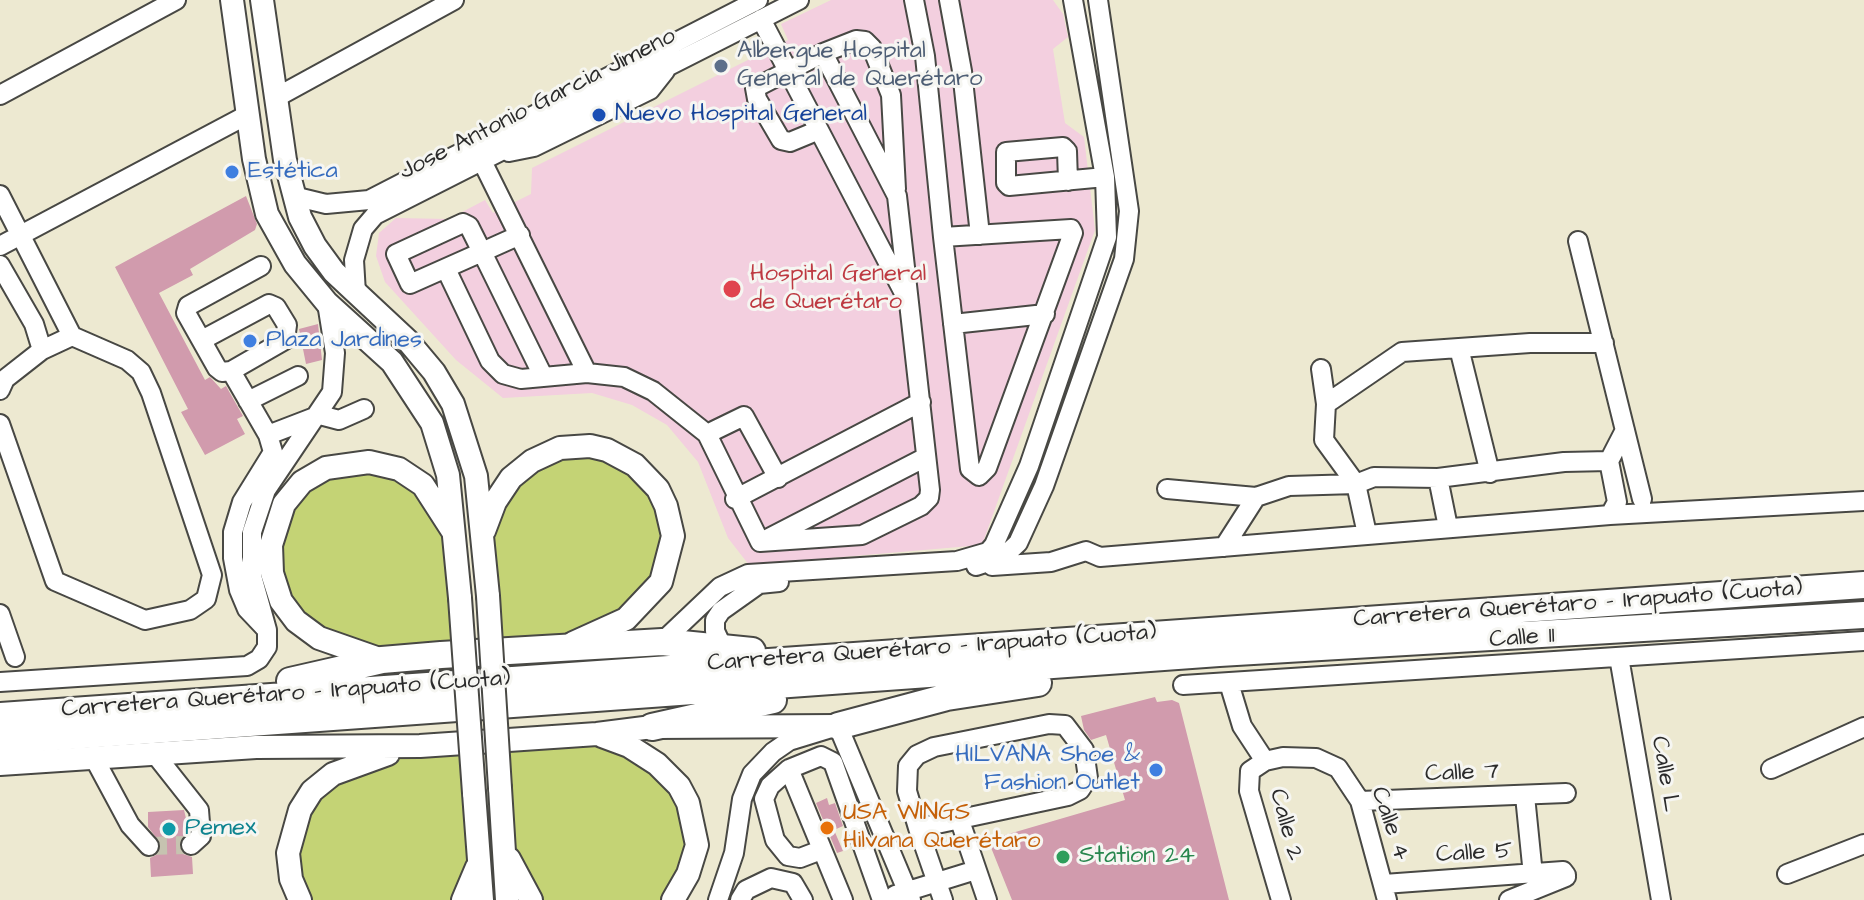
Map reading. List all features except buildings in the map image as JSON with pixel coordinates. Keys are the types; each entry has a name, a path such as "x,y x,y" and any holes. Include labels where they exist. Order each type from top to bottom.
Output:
{"highway":[{"name":"Carretera Querétaro - Irapuato (Cuota)","path":"0,716 1864,585"},
{"name":"Carretera Querétaro - Irapuato (Cuota)","path":"0,741 1219,653 1864,615"},
{"path":"197,702 382,660 662,642 722,646 800,658"},
{"path":"838,726 947,697 1219,653"},
{"path":"652,727 860,680"}],"main road":[{"path":"232,0 247,115 262,198 273,227 291,259 327,303 392,362 426,413 444,455 456,535 482,900"},
{"path":"262,0 293,196 315,246 356,293 408,341 445,389 473,460 488,596 507,900"},
{"path":"483,536 495,502 511,478 532,461 560,448 590,446 607,450 635,465 658,489 666,506 673,536 661,582 626,619 556,649"},
{"path":"382,660 319,638 296,621 281,601 272,573 271,545 284,504 302,482 326,468 356,462 384,464 423,485 456,535"},
{"path":"0,764 256,747 420,746 597,734 652,727 838,726"},
{"path":"597,734 650,759 670,775 688,803 697,845 688,874 673,900"},
{"path":"300,900 289,866 288,842 300,810 312,791 345,768 420,746"},
{"path":"504,847 518,880 531,900"},
{"path":"463,900 480,858"}],"street":[{"path":"0,95 176,0"},
{"path":"277,97 454,0"},
{"name":"Jose Antonio Garcia Jimeno","path":"356,293 354,260 363,229 403,192 759,9 799,0"},
{"path":"914,0 925,56 943,237 973,474 983,475 1029,360 1072,230 943,237"},
{"path":"949,0 962,71 980,235"},
{"path":"957,561 976,566 1003,557 1018,543 1044,486 1124,259 1129,211 1098,0"},
{"path":"662,642 720,587 748,574 957,561 988,552 994,545 1029,466 1107,237 1105,177 1074,1"},
{"path":"759,9 909,304"},
{"name":"Jose Antonio Garcia Jimeno","path":"481,153 669,65 759,9"},
{"path":"760,542 862,535 921,506 929,498 897,196 891,95 872,48 865,41 856,40 823,53 755,88 757,99 784,142 819,130"},
{"path":"823,53 897,196"},
{"path":"0,246 247,115"},
{"path":"935,138 969,137"},
{"path":"481,153 587,373"},
{"path":"1068,181 1105,177"},
{"name":"Jose Antonio Garcia Jimeno","path":"293,196 345,204 403,192"},
{"path":"0,195 23,233 72,336 136,366 151,393 212,575 206,599 179,614 145,620 55,581 0,424"},
{"path":"520,235 482,252 446,269 410,284 396,254 463,223 469,226 482,252 543,376"},
{"path":"1578,241 1645,506"},
{"path":"0,265 34,324 42,350"},
{"path":"202,340 266,305 274,305 287,325 285,340 231,371 217,368 187,317 188,306 261,266"},
{"path":"446,269 494,368 521,379 587,373 624,377 653,391 707,434 735,499 760,542"},
{"path":"0,682 247,666 259,659 267,647 267,630 252,576 252,532 266,490 320,415 332,392 336,368 327,303"},
{"path":"953,324 1045,314"},
{"path":"0,390 5,379 42,350 72,336"},
{"path":"1326,404 1402,352 1604,343"},
{"path":"1459,348 1490,473"},
{"path":"1029,360 1062,371"},
{"path":"1321,369 1326,404 1324,440 1356,484 1367,534"},
{"path":"231,371 268,435 273,452 242,502 233,545 239,590 247,609 267,630"},
{"path":"248,401 298,376"},
{"path":"735,499 921,402"},
{"path":"268,435 320,415 339,420 364,409"},
{"path":"707,434 744,416 778,478"},
{"path":"1613,509 1609,461 1625,430"},
{"path":"760,542 926,457"},
{"path":"1167,489 1256,497 1289,486 1356,484 1374,477 1438,478 1564,462 1609,461"},
{"path":"1438,478 1448,527"},
{"path":"1224,547 1256,497"},
{"path":"722,646 715,620 736,598 759,584 1051,562 1086,551 1100,557 1448,527 1645,506 1864,501"},
{"path":"0,614 15,657"},
{"name":"Calle 11","path":"1183,685 1864,641"},
{"name":"Calle L","path":"1619,657 1661,900"},
{"name":"Calle 2","path":"1229,683 1242,726 1265,761 1250,771 1249,791 1281,900"},
{"path":"918,828 1068,796 1080,790 1088,778 1089,766 1074,733 1065,725 1049,724 934,747 917,755 908,766 905,778 918,828 943,900"},
{"path":"718,900 734,853 742,799 752,774 773,752 789,741 838,726 909,895"},
{"path":"1771,769 1864,727"},
{"path":"154,753 199,810 201,836 191,845"},
{"path":"821,850 800,858 788,856 775,840 764,799 770,786 789,769 821,756 833,762 882,900 909,895 936,882 976,870"},
{"name":"Calle 4","path":"1265,761 1283,757 1316,758 1338,768 1360,801 1385,892"},
{"path":"94,758 130,825 149,846"},
{"path":"789,769 843,900"},
{"name":"Calle 7","path":"1360,801 1566,793"},
{"path":"1525,796 1533,875"},
{"path":"959,818 987,900"},
{"path":"1787,874 1864,844"},
{"name":"Calle 5","path":"1385,892 1563,871 1566,875 1565,879 1509,900"},
{"path":"740,900 746,890 771,878 793,883 803,900"}],"shaded area":[{"name":"Hospital General de Querétaro","path":"831,0 1053,0 1063,14 1068,37 1053,49 1065,123 1084,137 1095,230 982,545 749,565 728,538 698,462 667,425 632,405 592,393 503,398 456,360 385,282 376,256 379,233 396,218 449,219 485,200 493,213 531,194 532,168 788,40 781,24"}],"green space":[{"path":"592,453 626,469 662,518 664,546 655,576 629,607 559,641 500,646 491,538 515,483 560,455"},
{"path":"357,468 415,485 447,533 456,648 381,654 299,617 276,566 277,538 301,489"},
{"path":"593,738 666,779 693,841 668,900 538,900 515,864 502,745"},
{"path":"466,746 474,862 459,900 306,900 293,852 323,782 383,759"}],"tunnel":[{"path":"149,846 191,845"}],"place":[{"name":"Albergue Hospital General de Querétaro","path":"721,66"},
{"name":"Nuevo Hospital General","path":"599,115"},
{"name":"Estética","path":"232,172"},
{"name":"Hospital General de Querétaro","path":"732,289"},
{"name":"Plaza Jardines","path":"250,341"},
{"name":"HILVANA Shoe & Fashion Outlet","path":"1156,770"},
{"name":"USA WINGS Hilvana Querétaro","path":"827,828"},
{"name":"Pemex","path":"169,829"},
{"name":"Station 24","path":"1063,857"}]}
